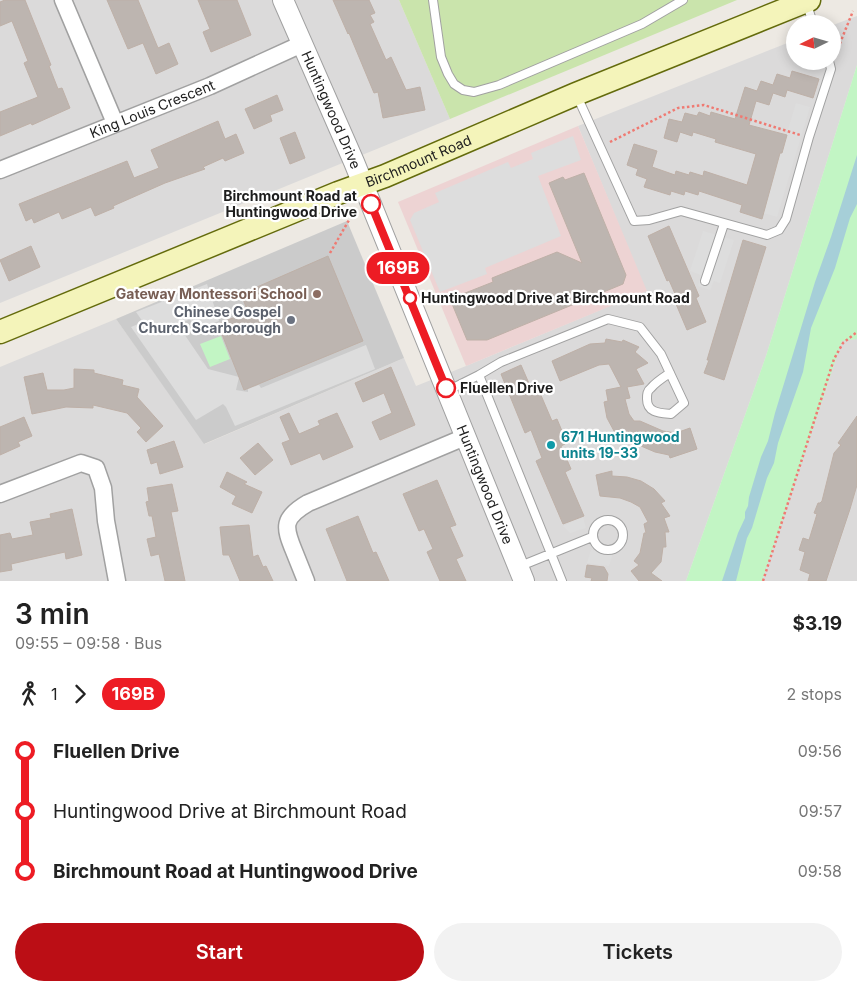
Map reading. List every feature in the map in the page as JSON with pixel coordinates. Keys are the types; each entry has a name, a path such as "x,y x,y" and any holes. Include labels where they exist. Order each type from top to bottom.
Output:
{"main road":[{"name":"Birchmount Road","path":"0,332 808,0"}],"street":[{"path":"63,0 115,123"},
{"name":"Huntingwood Drive","path":"283,0 363,184 521,574"},
{"name":"King Louis Crescent","path":"0,170 210,86 302,44"},
{"path":"306,581 286,531 290,517 299,508 466,437"},
{"path":"0,494 81,464 96,468 103,488 106,521 117,581"}],"lane":[{"path":"433,0 440,51 448,74 458,87 474,92 500,85 642,24 683,0"},
{"path":"808,0 811,15"},
{"path":"576,94 634,221 649,220 681,211 767,235 779,230 786,218 808,137 831,70"},
{"path":"705,281 724,224"},
{"path":"448,391 501,362 608,319 640,327 662,354 684,403 671,414 650,409 647,403 647,392 670,373"},
{"path":"480,375 562,581"},
{"path":"603,520 614,520 621,528 622,538 617,547 607,550 597,546 592,536 595,526 603,520"},
{"path":"521,574 550,553 592,536"}],"path":[{"path":"841,41 853,11"},
{"path":"600,147 678,108 704,106 808,137"},
{"path":"330,253 349,220"},
{"path":"763,581 834,358 843,343 857,332"}],"shaded area":[{"path":"0,0 399,0 450,119 0,303"},
{"path":"857,16 857,65 766,356 686,581 0,581 0,367 116,319 205,444 404,358 416,386 466,366 646,291 578,126 786,44 786,70 841,70 841,22"},
{"path":"796,103 810,107 777,217 763,213"},
{"path":"578,126 647,291 466,366 398,202"},
{"path":"573,136 581,160 538,176 561,236 485,268 487,274 440,292 410,220 414,213 439,202 435,193 508,162 511,168 533,159 531,153"},
{"path":"347,221 404,358 204,444 116,319"},
{"path":"703,231 734,240 720,283 714,281 710,290 698,286 701,275 690,271"},
{"path":"207,284 219,321 195,330 190,319 178,325 208,369 239,377 236,390 248,392 248,389 259,385 261,388 366,345 375,369 235,426 223,404 196,420 131,327 143,322 136,312"},
{"path":"857,339 857,581 762,581 842,340"},
{"path":"583,517 586,528 570,533 563,526"},
{"path":"591,550 613,553 609,566 587,563"}],"green space":[{"path":"399,0 737,0 450,119"},
{"path":"857,65 857,339 842,341 762,581 686,581 766,356"},
{"path":"221,336 230,359 210,367 200,344"}],"water":[{"path":"857,155 857,204 850,218 835,268 811,328 803,372 778,443 774,463 767,478 752,528 747,538 736,581 722,581 745,518 745,512 761,457 768,441 815,282"}],"building":[{"path":"5,0 25,0 51,65 49,66 58,89 62,88 70,108 32,125 31,123 0,136 0,112 38,97 24,63 28,61 12,21 0,26 0,2"},
{"path":"107,0 138,0 158,48 169,43 178,64 156,74 143,43 128,49"},
{"path":"198,0 237,0 251,35 211,52 203,32 210,29"},
{"path":"333,0 369,0 375,13 370,15 374,22 370,24 386,60 391,57 406,90 420,87 425,110 383,118 378,92 374,93"},
{"path":"792,71 819,79 813,98 787,90 785,97 773,93 769,105 756,101 749,125 787,135 782,153 780,153 762,219 740,212 742,205 699,191 698,195 685,191 684,195 671,191 670,195 644,187 647,179 636,175 638,169 627,165 634,144 657,151 652,167 675,175 676,171 689,175 690,172 703,176 704,171 747,185 756,154 715,142 716,139 693,132 692,136 680,132 677,142 664,138 669,119 682,122 685,113 697,116 699,112 710,116 711,112 735,119 745,87 757,91 761,81 773,85 777,74 790,78"},
{"path":"277,95 283,110 270,115 272,121 254,129 245,109"},
{"path":"218,121 225,139 236,134 244,153 225,161 223,158 203,167 205,169 165,183 95,216 91,207 62,219 59,212 34,223 32,218 26,221 19,204 127,161 134,178 159,168 151,150"},
{"path":"295,132 305,158 290,164 280,138"},
{"path":"584,173 626,275 623,284 487,340 467,340 450,299 493,282 492,278 557,252 582,263 549,183 563,177 565,180"},
{"path":"669,226 699,296 696,298 706,322 687,330 676,304 679,303 669,280 667,281 648,236"},
{"path":"743,240 766,247 724,380 704,373"},
{"path":"31,246 40,267 9,281 0,260"},
{"name":"Chinese Gospel Church Scarborough","path":"328,256 363,341 244,390 218,324 248,312 241,294"},
{"path":"606,339 622,342 623,340 639,347 635,352 648,363 636,369 644,384 627,387 630,398 625,399 629,414 634,421 640,421 663,431 676,433 690,428 697,449 670,458 669,455 626,441 614,431 607,418 604,402 608,401 606,390 621,387 609,364 599,365 560,381 552,361 590,344 605,343"},
{"name":"671 Huntingwood units 19-33","path":"521,365 531,388 537,386 552,421 557,419 567,443 561,446 571,469 565,472 584,516 563,524 536,461 542,458 531,430 525,433 501,374"},
{"path":"391,367 415,425 380,440 372,422 392,413 384,393 363,402 355,383"},
{"path":"74,369 94,370 94,373 123,380 122,385 139,389 137,397 163,426 146,442 137,432 141,428 127,413 93,405 93,408 66,407 32,414 24,377 43,373 47,390 64,390 74,388"},
{"path":"289,413 299,434 320,425 318,421 337,413 353,447 323,460 320,453 291,465 282,443 290,440 280,417"},
{"path":"857,416 857,485 850,509 826,581 808,581 810,574 800,570 805,552 799,550 803,538 809,540 817,514 814,513 818,503 822,501 834,453 841,445 838,443"},
{"path":"24,417 32,436 18,442 20,446 0,455 0,427"},
{"path":"174,441 183,467 160,474 157,462 151,464 147,450"},
{"path":"258,443 273,460 255,475 240,458"},
{"path":"612,471 612,476 627,477 641,481 654,489 665,501 661,503 670,516 664,518 669,532 665,532 666,547 663,547 661,562 651,573 662,581 639,581 631,571 639,565 634,561 640,553 644,533 646,533 644,524 648,522 640,507 631,502 620,498 600,496 596,475"},
{"path":"227,472 247,482 244,484 262,492 252,513 232,504 236,496 220,487"},
{"path":"437,480 456,525 450,527 463,556 456,559 466,581 440,581 427,552 433,549 424,529 419,531 403,494"},
{"path":"172,484 178,511 171,512 185,581 165,581 159,554 151,556 147,539 156,537 152,516 149,516 146,502 149,501 147,488"},
{"path":"72,509 82,555 66,559 65,552 11,564 12,570 0,572 0,535 10,533 12,539 33,535 30,522 51,518 50,514"},
{"path":"358,516 373,553 376,552 389,581 347,581 326,529"},
{"path":"249,525 253,557 258,555 263,567 266,566 273,581 240,581 229,555 223,555 220,527"},
{"path":"587,565 604,567 608,574 607,581 591,581 592,578 585,577"}],"bus line":[{"name":"169B","path":"371,204 446,388"}],"place":[{"name":"Birchmount Road at Huntingwood Drive","path":"371,204"},
{"name":"Gateway Montessori School","path":"317,294"},
{"name":"Huntingwood Drive at Birchmount Road","path":"410,298"},
{"name":"Chinese Gospel Church Scarborough","path":"291,320"},
{"name":"Fluellen Drive","path":"446,388"},
{"name":"671 Huntingwood units 19-33","path":"551,445"}]}
